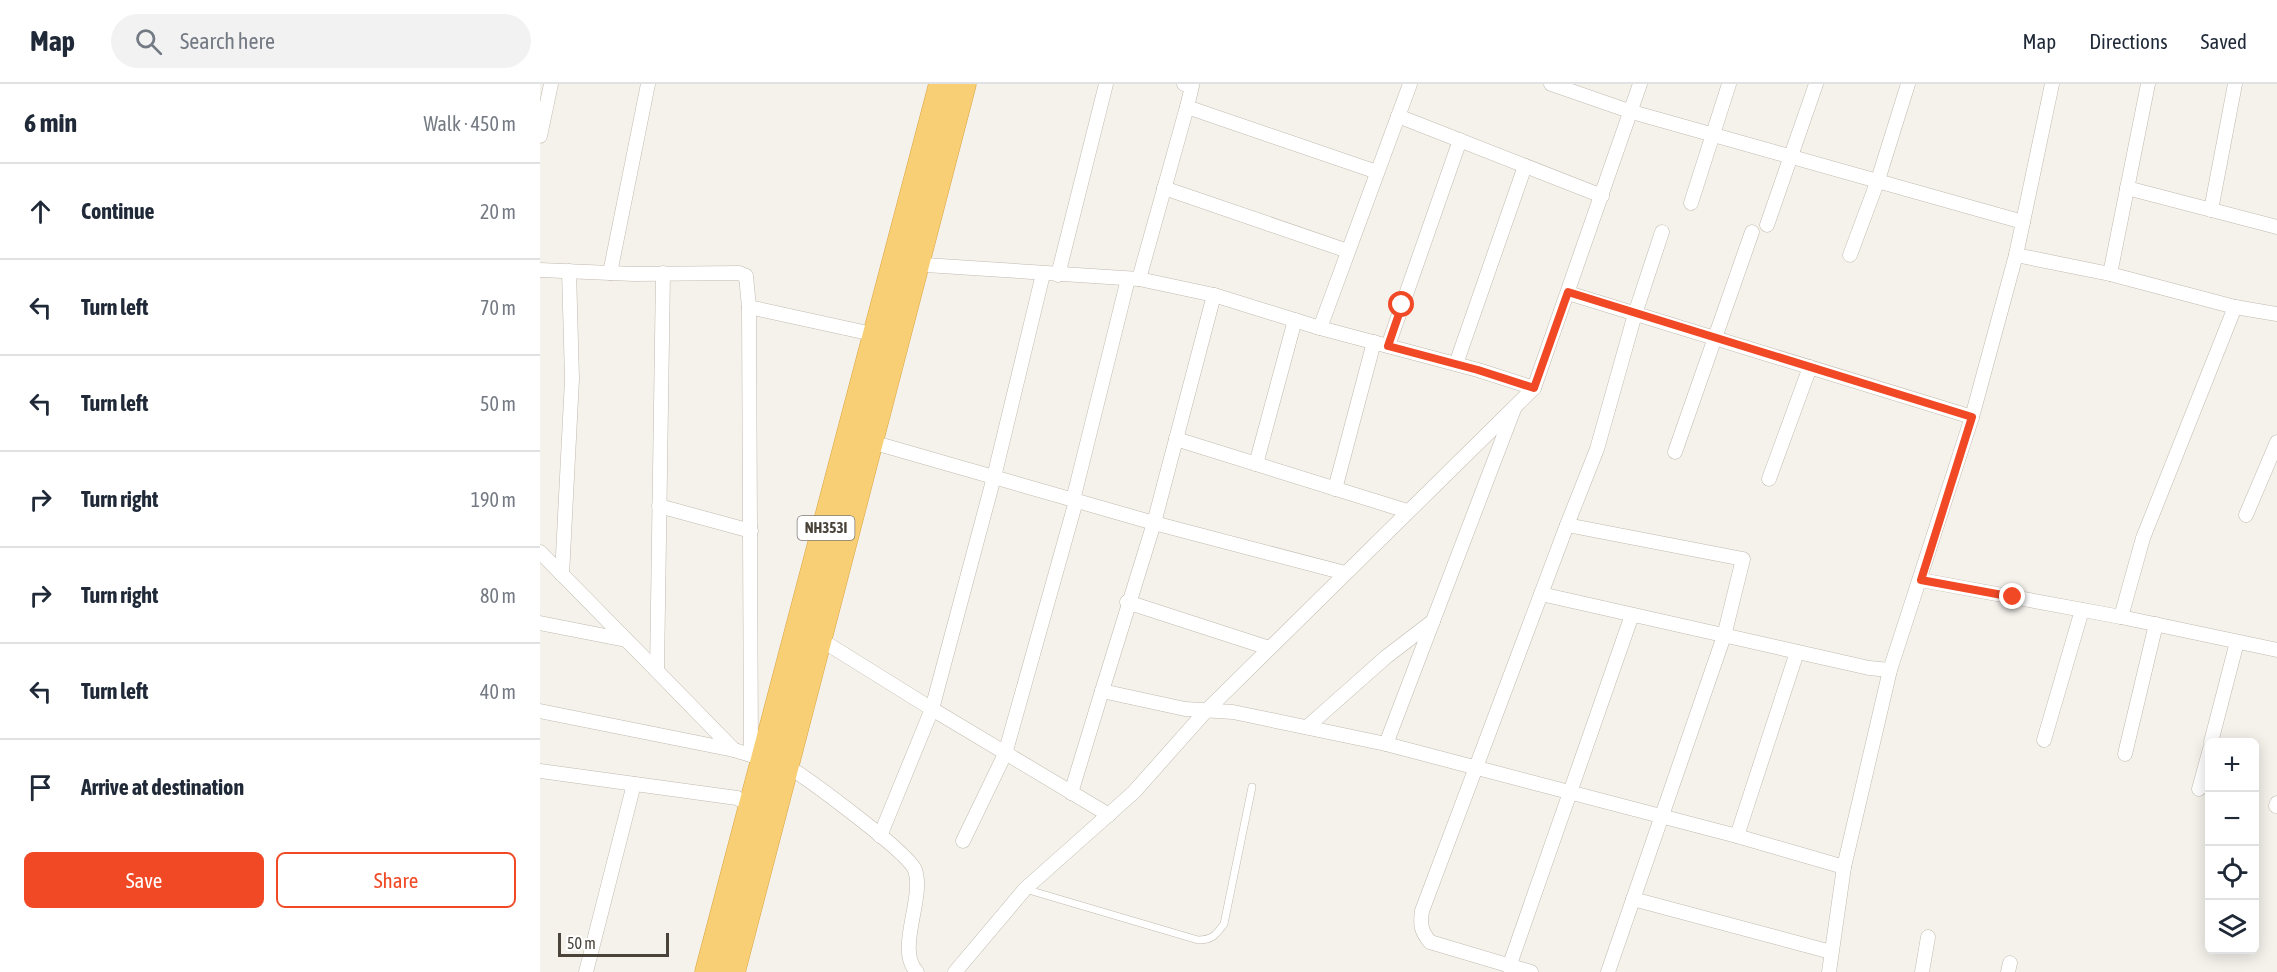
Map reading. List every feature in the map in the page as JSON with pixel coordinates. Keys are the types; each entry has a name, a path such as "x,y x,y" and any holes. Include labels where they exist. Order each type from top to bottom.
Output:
{"highway":[{"name":"NH353I","path":"708,972 751,806 767,760 818,638 868,441 942,84"},
{"name":"NH353I","path":"732,972 767,760 877,336 906,263 963,84"}],"street":[{"path":"540,136 543,108 551,84"},
{"path":"610,273 648,84"},
{"path":"1058,275 1106,84"},
{"path":"1320,328 1410,84"},
{"path":"1554,84 1632,112 2023,222"},
{"path":"955,972 1025,890 1134,792 1205,712 1534,388 1641,84"},
{"path":"1691,203 1729,84"},
{"path":"1767,225 1816,84"},
{"path":"1850,255 1878,180 1908,84"},
{"path":"1829,972 1844,867 1890,670 1972,417 2016,255 2052,84"},
{"path":"2110,274 2148,84"},
{"path":"2211,210 2235,84"},
{"path":"963,841 1005,754 1133,279 1164,188 1187,107 1190,85"},
{"path":"1187,107 1377,172"},
{"path":"1398,116 1602,196"},
{"path":"1335,489 1381,344 1460,140"},
{"path":"1456,364 1525,166"},
{"path":"1164,188 1348,251"},
{"path":"2127,188 2277,227"},
{"path":"1531,972 1430,942 1422,932 1422,911 1567,525 1598,449 1635,314 1662,232"},
{"path":"1675,452 1752,232"},
{"path":"2016,255 2110,274 2235,307 2277,314"},
{"path":"906,263 1133,279 1214,296 1534,388"},
{"path":"540,270 742,274 748,281 751,531 767,760"},
{"path":"562,575 572,379 569,271"},
{"path":"657,671 663,273"},
{"path":"880,836 932,709 994,477 1043,274"},
{"path":"1568,292 1972,417"},
{"path":"1071,793 1127,603 1154,523 1214,296"},
{"path":"749,307 877,336"},
{"path":"2121,617 2143,538 2235,307"},
{"path":"1256,464 1294,320"},
{"path":"1769,479 1810,367"},
{"path":"1386,744 1516,404"},
{"path":"1176,439 1407,512"},
{"path":"868,441 1154,523 1345,573"},
{"path":"2246,515 2277,442"},
{"path":"659,506 751,531"},
{"path":"1567,525 1743,559 1724,636 1608,972"},
{"path":"540,552 734,750"},
{"path":"1921,580 2121,617 2277,650"},
{"path":"1541,594 1869,668 1890,670"},
{"path":"1127,603 1269,648"},
{"path":"2044,740 2082,610"},
{"path":"1509,967 1632,615"},
{"path":"1307,727 1386,657 1434,620"},
{"path":"540,623 626,639"},
{"path":"2125,754 2156,624"},
{"path":"818,638 1005,754 1109,815"},
{"path":"2212,738 2237,642"},
{"path":"1737,836 1797,652"},
{"path":"1102,691 1205,712 1233,712 1386,744 1737,836 1844,867"},
{"path":"540,711 734,750 767,760 880,836 910,862 915,870 917,885 908,956 917,972"},
{"path":"2199,789 2205,767"},
{"path":"540,773 737,798 751,806"},
{"path":"586,972 634,784"},
{"path":"1633,899 1831,952"},
{"path":"1922,972 1928,937"}],"lane":[{"path":"1025,890 1198,940 1208,940 1216,935 1224,924 1252,787"}],"route":[{"path":"1402,305 1388,346 1478,370 1534,388 1568,292 1972,417 1921,580 2013,597"}]}
